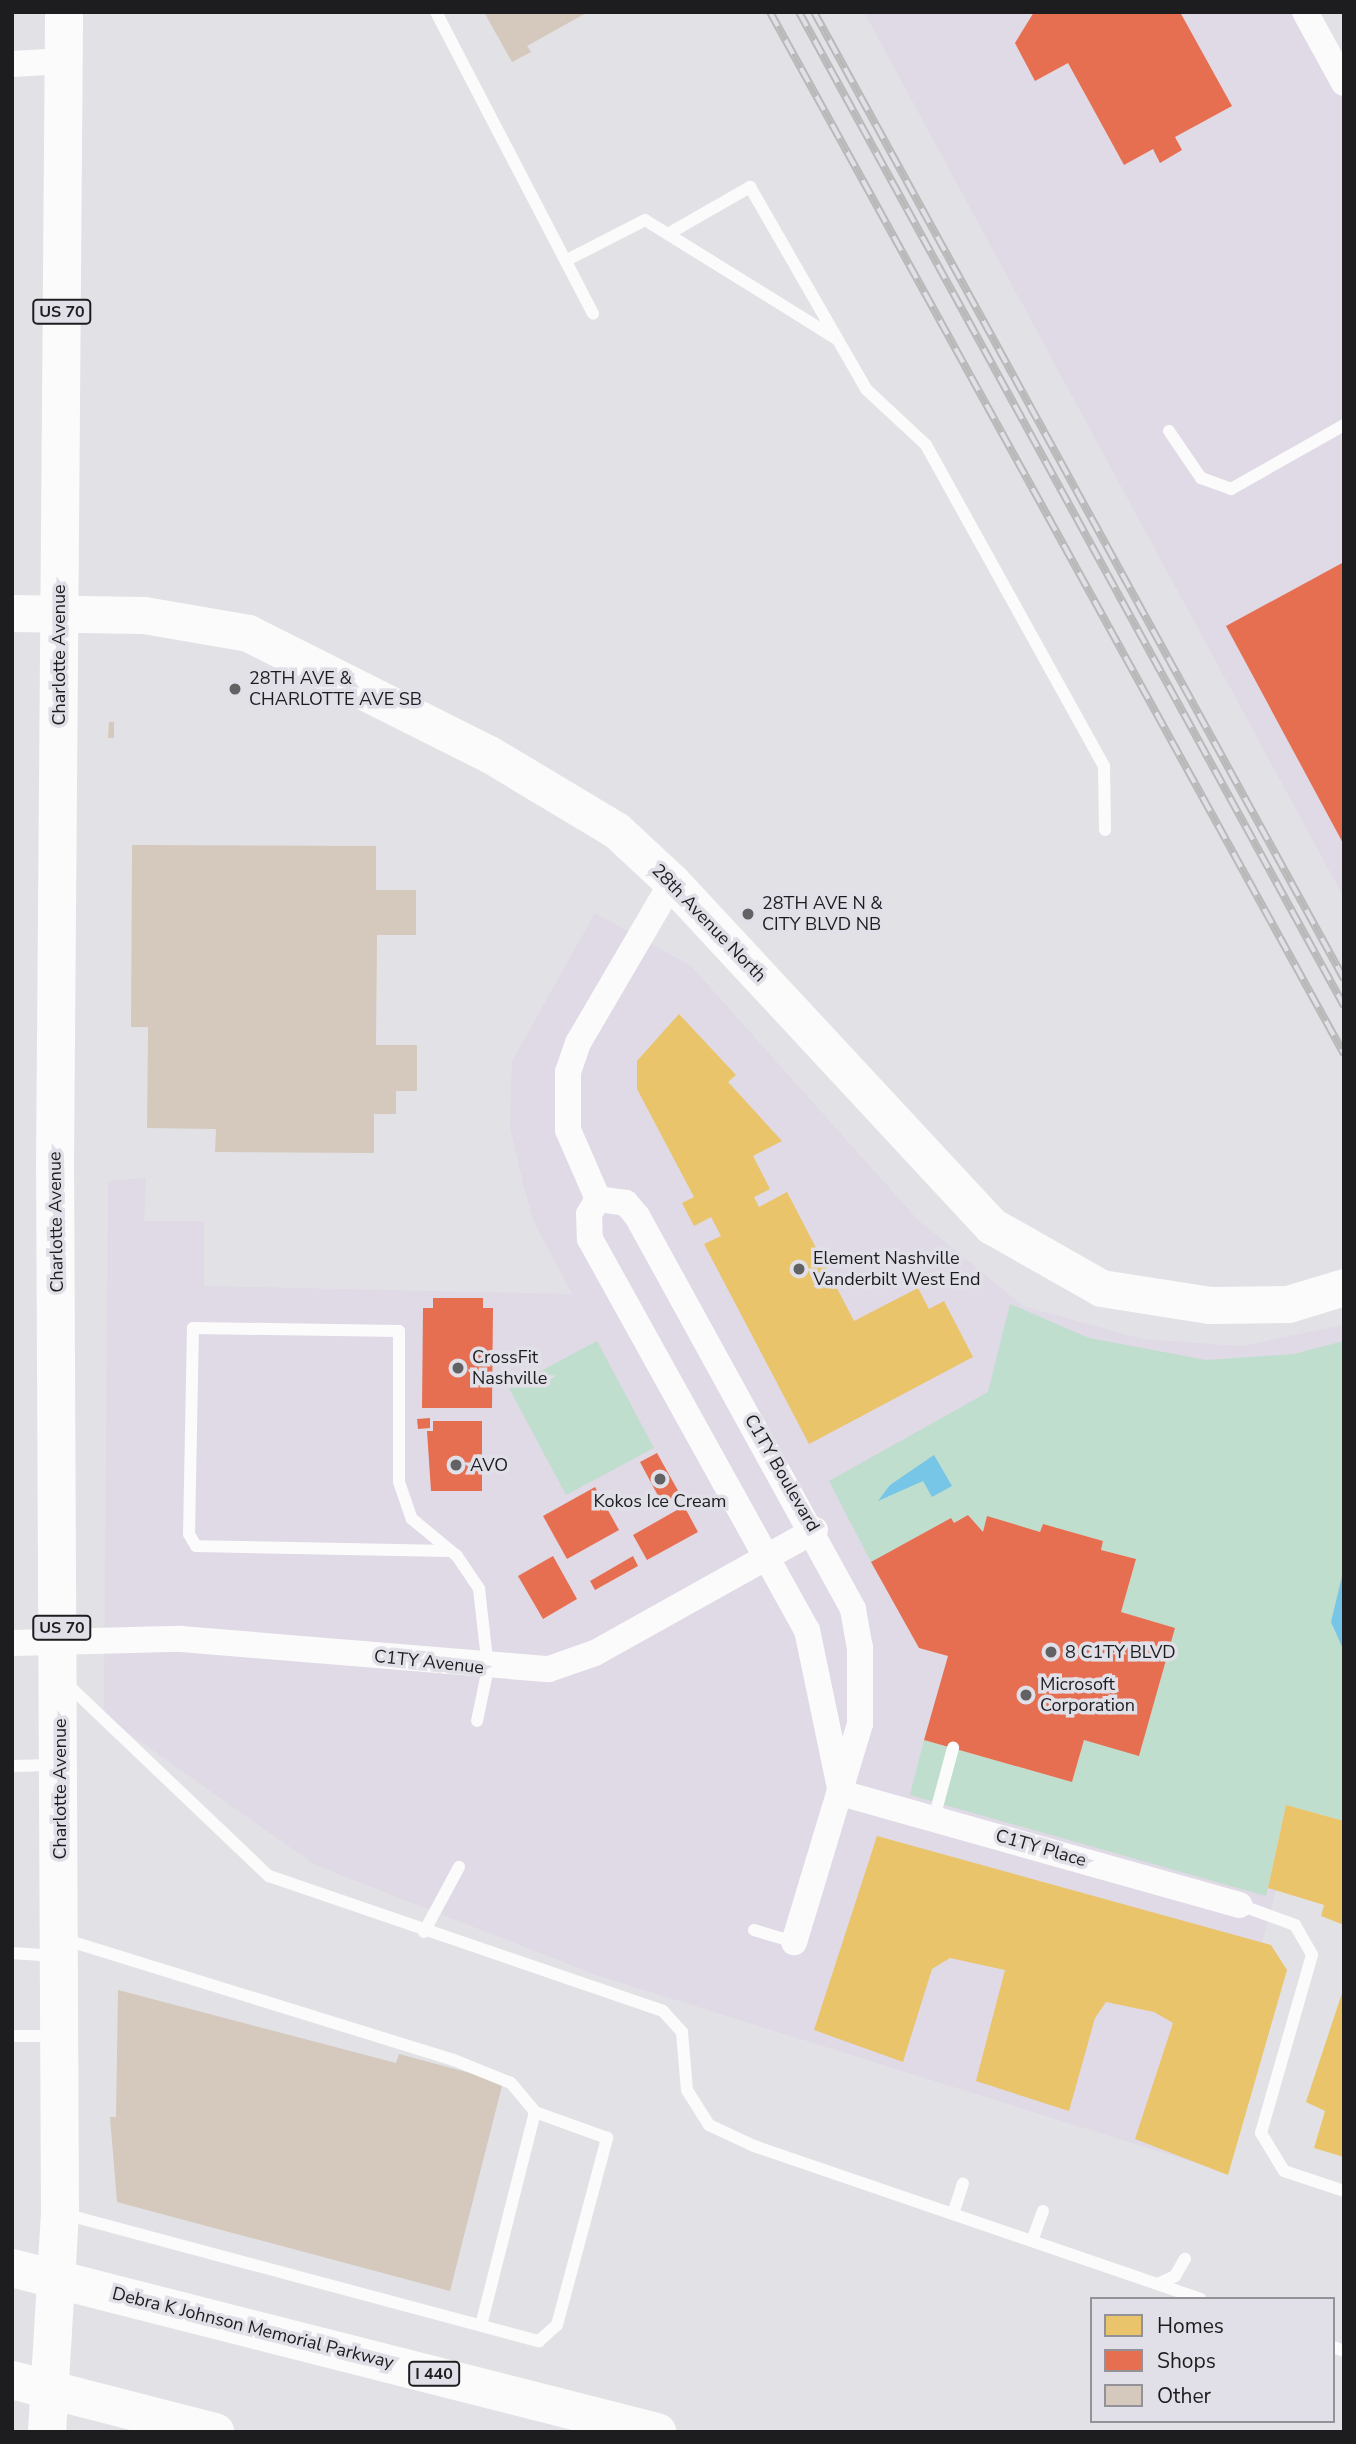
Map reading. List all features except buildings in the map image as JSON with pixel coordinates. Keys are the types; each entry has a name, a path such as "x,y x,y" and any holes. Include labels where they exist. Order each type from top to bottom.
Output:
{"main road":[{"name":"Charlotte Avenue","path":"47,2432 60,2213 61,1659 55,1167 64,12"},
{"name":"28th Avenue North","path":"12,612 144,615 248,633 489,754 616,830 672,882 992,1226 1101,1288 1209,1305 1288,1304 1344,1286"},
{"name":"Debra K Johnson Memorial Parkway","path":"12,2268 657,2432"},
{"path":"12,2380 208,2430"}],"street":[{"path":"1305,12 1344,83"},
{"path":"12,64 64,61"},
{"path":"598,1199 568,1130 568,1072 578,1043 672,882"},
{"name":"C1TY Boulevard","path":"794,1942 841,1793 860,1724 860,1647 849,1595 638,1216 626,1203 598,1199 589,1214 590,1239 768,1557 816,1656 841,1793"},
{"name":"C1TY Avenue","path":"12,1643 61,1659 181,1639 488,1668 549,1669 580,1660 815,1531"},
{"name":"C1TY Place","path":"841,1793 1240,1905"}],"lane":[{"path":"436,12 593,314"},
{"path":"668,234 750,187 866,389 926,445 1104,766 1105,830"},
{"path":"567,260 645,219 837,339"},
{"path":"1169,432 1201,478 1231,489 1344,425"},
{"path":"450,1551 196,1546 189,1534 194,1328 399,1331 399,1482 412,1519 450,1551 479,1589 488,1668 477,1721"},
{"path":"61,1659 269,1877 424,1932 663,2011 682,2032 687,2090 709,2124 754,2147 1194,2297"},
{"path":"934,1818 953,1748"},
{"path":"12,1766 60,1765"},
{"path":"424,1932 459,1867"},
{"path":"1240,1905 1295,1924 1312,1955 1261,2133 1284,2171 1344,2191"},
{"path":"754,1930 794,1942"},
{"path":"12,1953 60,1947 454,2060 511,2083 535,2112 607,2138 549,2337 539,2340 60,2213"},
{"path":"12,2036 60,2036"},
{"path":"481,2325 535,2112"},
{"path":"953,2214 964,2183"},
{"path":"1032,2241 1043,2211"},
{"path":"1158,2284 1175,2277 1185,2259"}],"shaded area":[{"path":"864,12 1305,12 1344,83 1344,898"},
{"path":"595,913 691,966 918,1220 1023,1306 1142,1339 1241,1346 1344,1325 1344,1639 1202,2165 599,1976 315,1865 104,1716 108,1181 146,1178 144,1221 204,1221 204,1286 572,1294 533,1220 523,1183 510,1127 512,1061"}],"green space":[{"path":"1010,1304 1089,1338 1206,1360 1294,1354 1344,1341 1344,1821 1286,1805 1266,1896 910,1795 924,1740 1072,1782 1084,1740 1139,1755 1175,1628 1121,1612 1136,1559 1101,1550 1103,1541 1043,1524 1040,1532 987,1517 983,1532 968,1515 954,1523 951,1518 871,1562 829,1481 988,1392"},
{"path":"597,1341 654,1448 566,1495 509,1388"}],"water":[{"path":"934,1455 952,1486 932,1497 923,1481 878,1501 890,1485"},
{"path":"1344,1568 1344,1651 1331,1622"}],"railway":[{"path":"770,12 1344,1054"},
{"path":"799,12 1344,1006"},
{"path":"814,12 1344,979"}],"place":[{"name":"28TH AVE & CHARLOTTE AVE SB","path":"235,689"},
{"name":"28TH AVE N & CITY BLVD NB","path":"748,914"},
{"name":"Element Nashville Vanderbilt West End","path":"799,1269"},
{"name":"CrossFit Nashville","path":"458,1368"},
{"name":"AVO","path":"456,1465"},
{"name":"Kokos Ice Cream","path":"660,1479"},
{"name":"8 C1TY BLVD","path":"1051,1652"},
{"name":"Microsoft Corporation","path":"1026,1695"}]}
